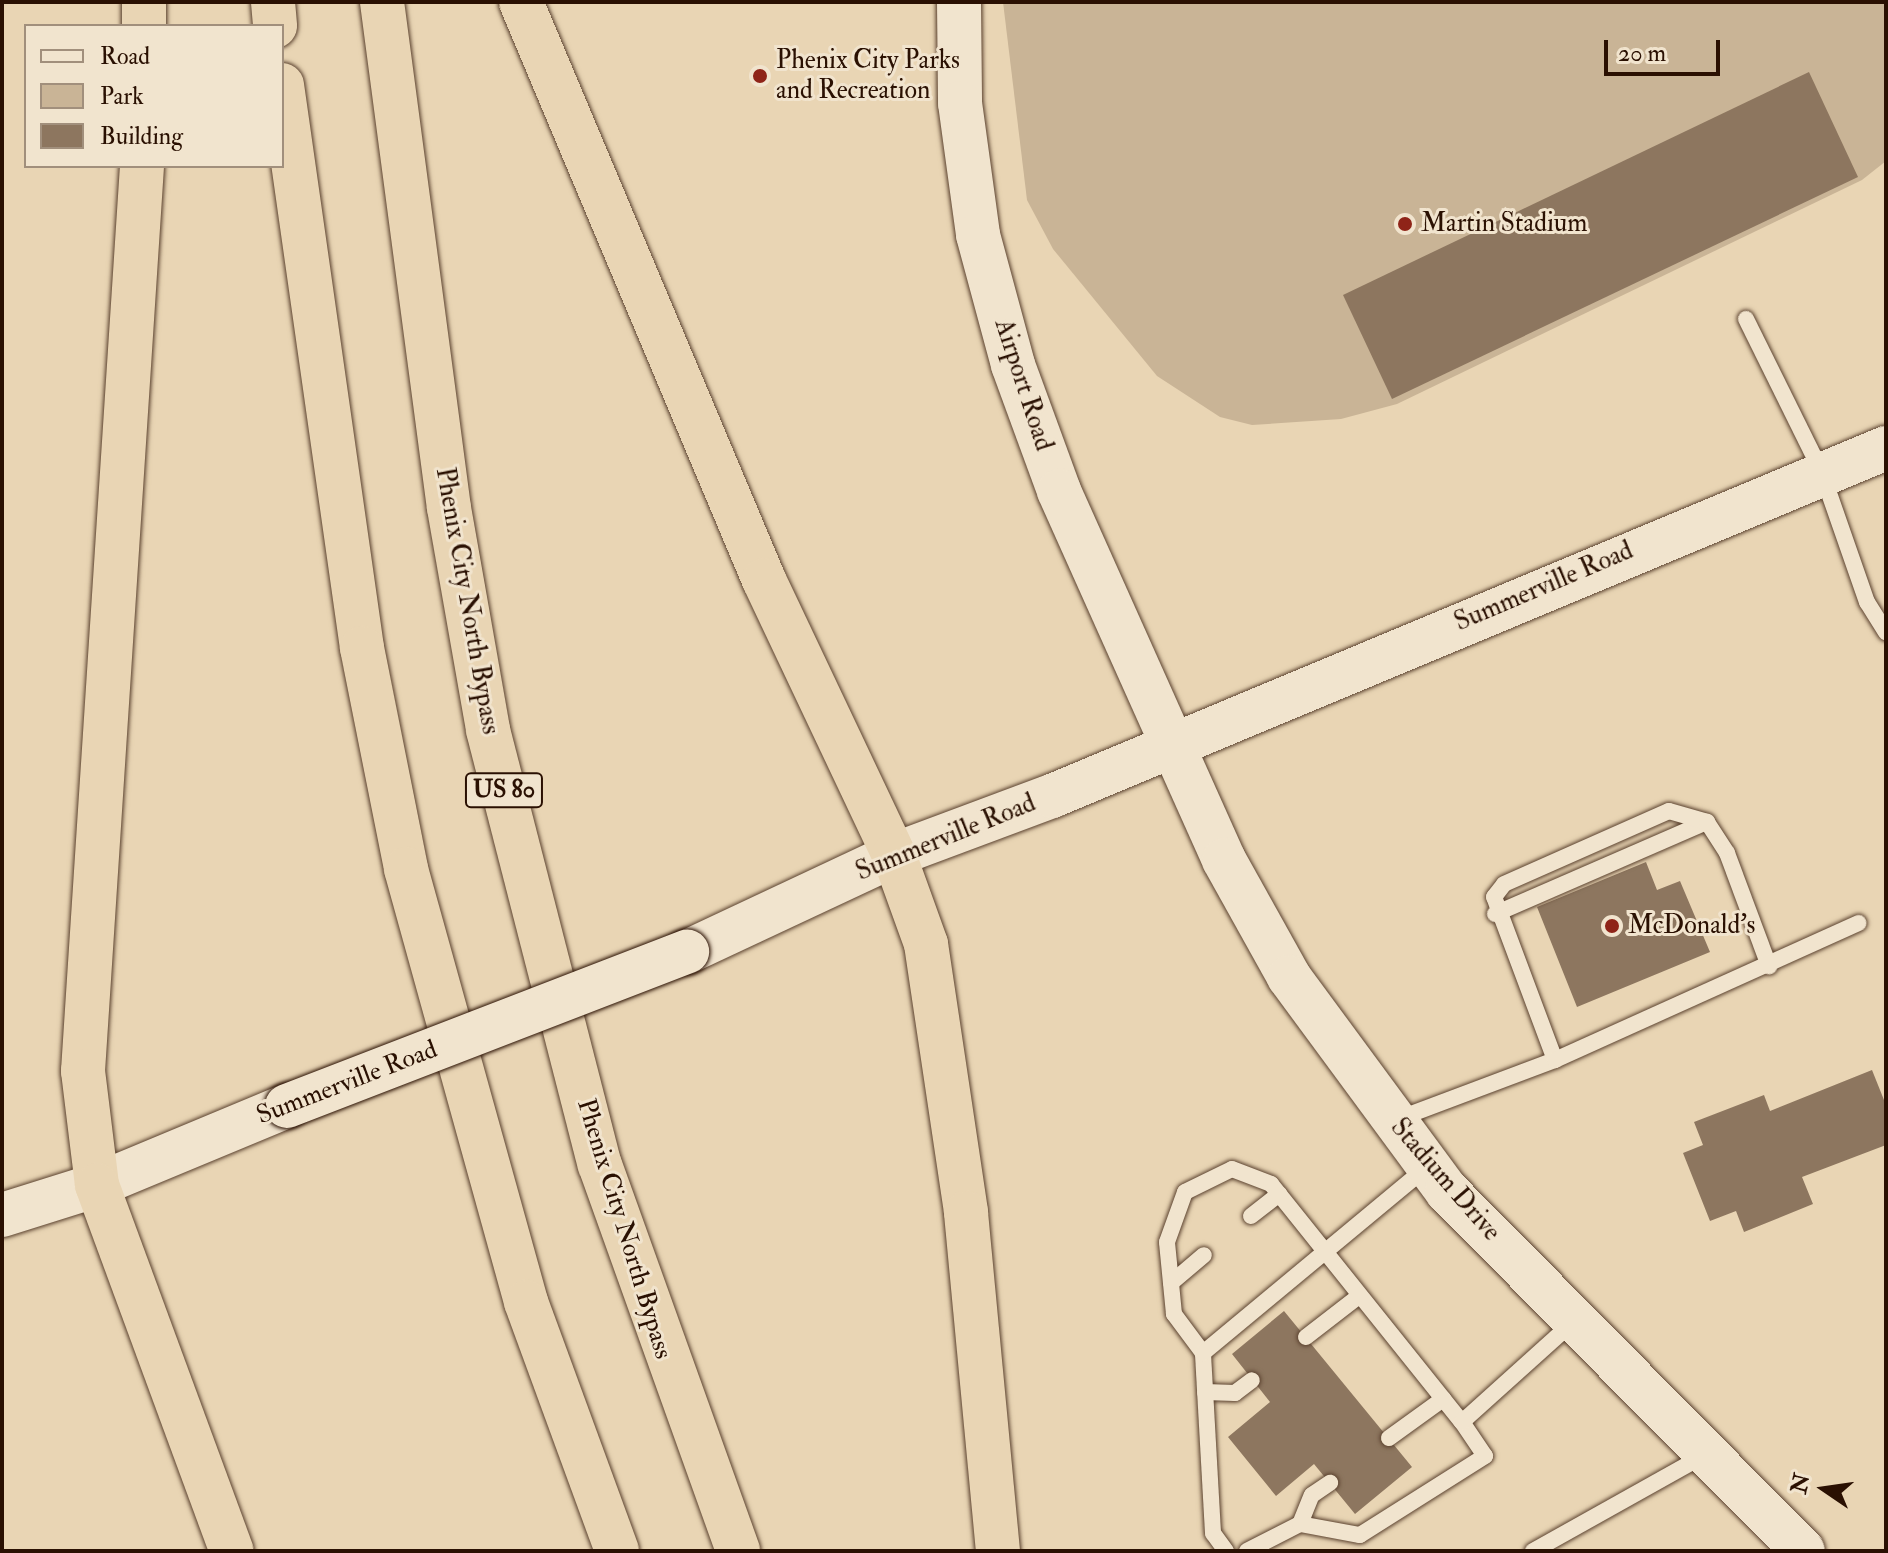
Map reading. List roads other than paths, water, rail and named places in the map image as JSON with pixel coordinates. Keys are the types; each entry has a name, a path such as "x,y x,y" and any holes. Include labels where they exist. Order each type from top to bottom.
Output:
{"highway":[{"path":"144,2 144,24"},
{"path":"273,2 275,24"},
{"name":"Phenix City North Bypass","path":"382,2 445,478 488,730 600,1165 738,1551"},
{"path":"521,2 806,676 894,855 937,991 998,1551"},
{"path":"284,99 362,648 406,869 526,1302 617,1551"},
{"path":"142,168 82,1026 97,1185 232,1551"}],"main road":[{"name":"Airport Road","path":"959,2 960,103 978,235 1013,365 1171,746"},
{"name":"Summerville Road","path":"2,1215 97,1185 287,1106 687,952 894,855 1171,746 1886,448"},
{"name":"Stadium Drive","path":"1171,746 1289,977 1428,1166 1704,1455 1803,1551"}],"lane":[{"path":"1746,319 1822,473 1867,602 1886,632"},
{"path":"1555,1060 1495,914 1504,884 1669,811 1707,822 1727,853 1769,966"},
{"path":"1495,914 1707,822"},
{"path":"1393,1121 1555,1060 1859,923"},
{"path":"1203,1353 1428,1166"},
{"path":"1226,1551 1213,1533 1203,1353 1174,1314 1167,1242 1185,1192 1232,1169 1279,1194 1462,1422 1485,1456 1360,1535 1300,1524 1247,1551"},
{"path":"1251,1216 1279,1194"},
{"path":"1171,1283 1204,1255"},
{"path":"1306,1337 1359,1296"},
{"path":"1462,1422 1574,1321"},
{"path":"1205,1392 1235,1393 1252,1380"},
{"path":"1389,1438 1443,1399"},
{"path":"1533,1551 1704,1455"},
{"path":"1300,1524 1312,1495 1330,1483"}],"place":[{"name":"Phenix City Parks and Recreation","path":"760,76"},
{"name":"Martin Stadium","path":"1405,224"},
{"name":"McDonald's","path":"1612,926"}]}
